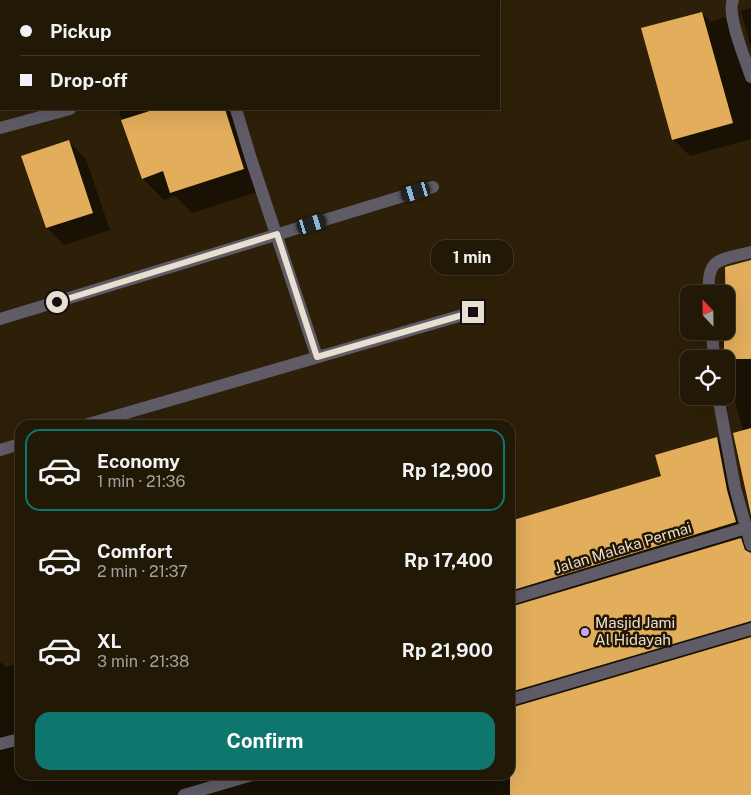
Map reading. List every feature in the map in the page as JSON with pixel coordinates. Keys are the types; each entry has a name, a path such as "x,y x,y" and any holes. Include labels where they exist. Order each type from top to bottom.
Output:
{"street":[{"path":"733,0 731,4 732,17 751,77"},
{"path":"0,128 66,110"},
{"path":"236,110 251,160 317,357"},
{"path":"0,319 433,187"},
{"path":"709,285 708,275 712,266 722,260 751,252"},
{"path":"102,420 473,312"},
{"path":"720,405 735,488 751,545"},
{"path":"0,450 15,446"},
{"name":"Jalan Malaka Permai","path":"515,597 746,528"},
{"path":"515,699 751,629"},
{"path":"0,744 15,740"},
{"path":"184,795 235,780"}],"building":[{"path":"702,12 733,123 672,140 641,28"},
{"path":"153,110 225,110 244,169 170,193 163,171 142,179 121,120"},
{"path":"69,140 93,213 46,228 21,156"},
{"path":"751,260 751,359 735,359 735,350 724,350 724,340 735,340 735,285 725,285 725,267"},
{"path":"751,428 751,515 733,433"},
{"path":"717,437 727,490 736,522 515,589 515,520 661,476 655,455"},
{"path":"741,538 745,550 751,553 751,621 515,691 515,606"},
{"path":"751,637 751,795 510,795 510,780 515,780 515,707"}],"place":[{"name":"Masjid Jami Al Hidayah","path":"585,632"}],"route":[{"path":"57,302 277,234 317,357 473,312"}]}
